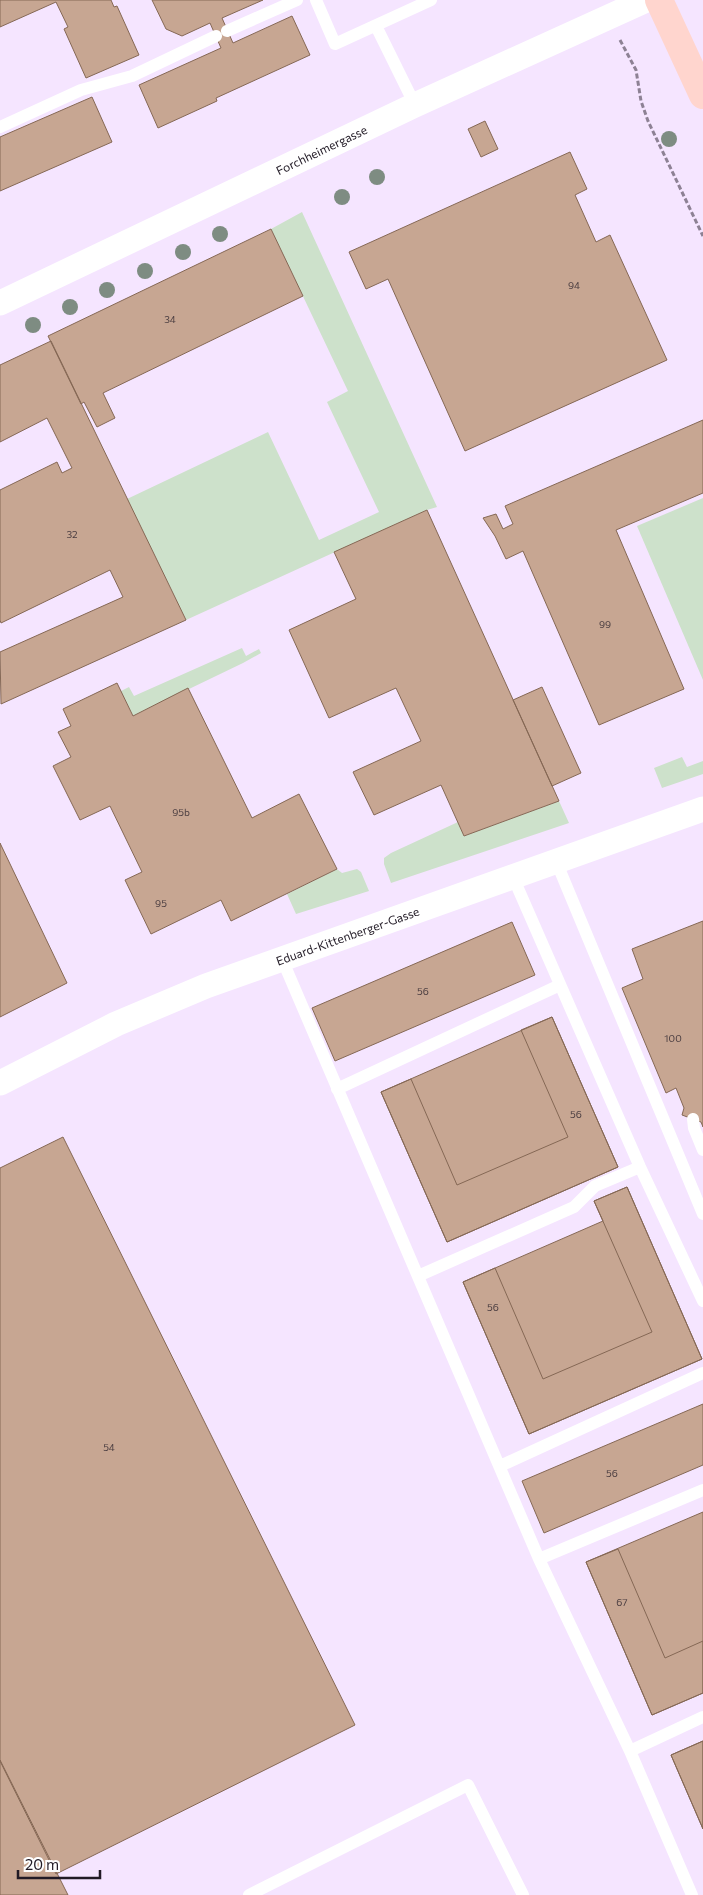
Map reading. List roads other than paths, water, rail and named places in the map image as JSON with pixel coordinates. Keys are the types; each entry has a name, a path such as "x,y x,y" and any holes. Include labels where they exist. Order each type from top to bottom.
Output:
{"main road":[{"path":"659,0 703,95"}],"street":[{"name":"Forchheimergasse","path":"0,303 415,105 646,0"},
{"name":"Eduard-Kittenberger-Gasse","path":"0,1083 116,1024 206,986 703,809"}],"lane":[{"path":"0,127 81,90 132,76 297,0"},
{"path":"316,0 336,44 431,0"},
{"path":"376,26 415,105"},
{"path":"556,861 703,1214"},
{"path":"513,877 640,1167 703,1301"},
{"path":"282,959 539,1558 630,1751 692,1895"},
{"path":"337,1089 560,985"},
{"path":"693,1119 694,1128 703,1150"},
{"path":"418,1276 574,1207 595,1186 640,1167"},
{"path":"500,1466 703,1373"},
{"path":"539,1558 703,1490"},
{"path":"630,1751 703,1717"},
{"path":"250,1895 468,1785 523,1895"}]}
